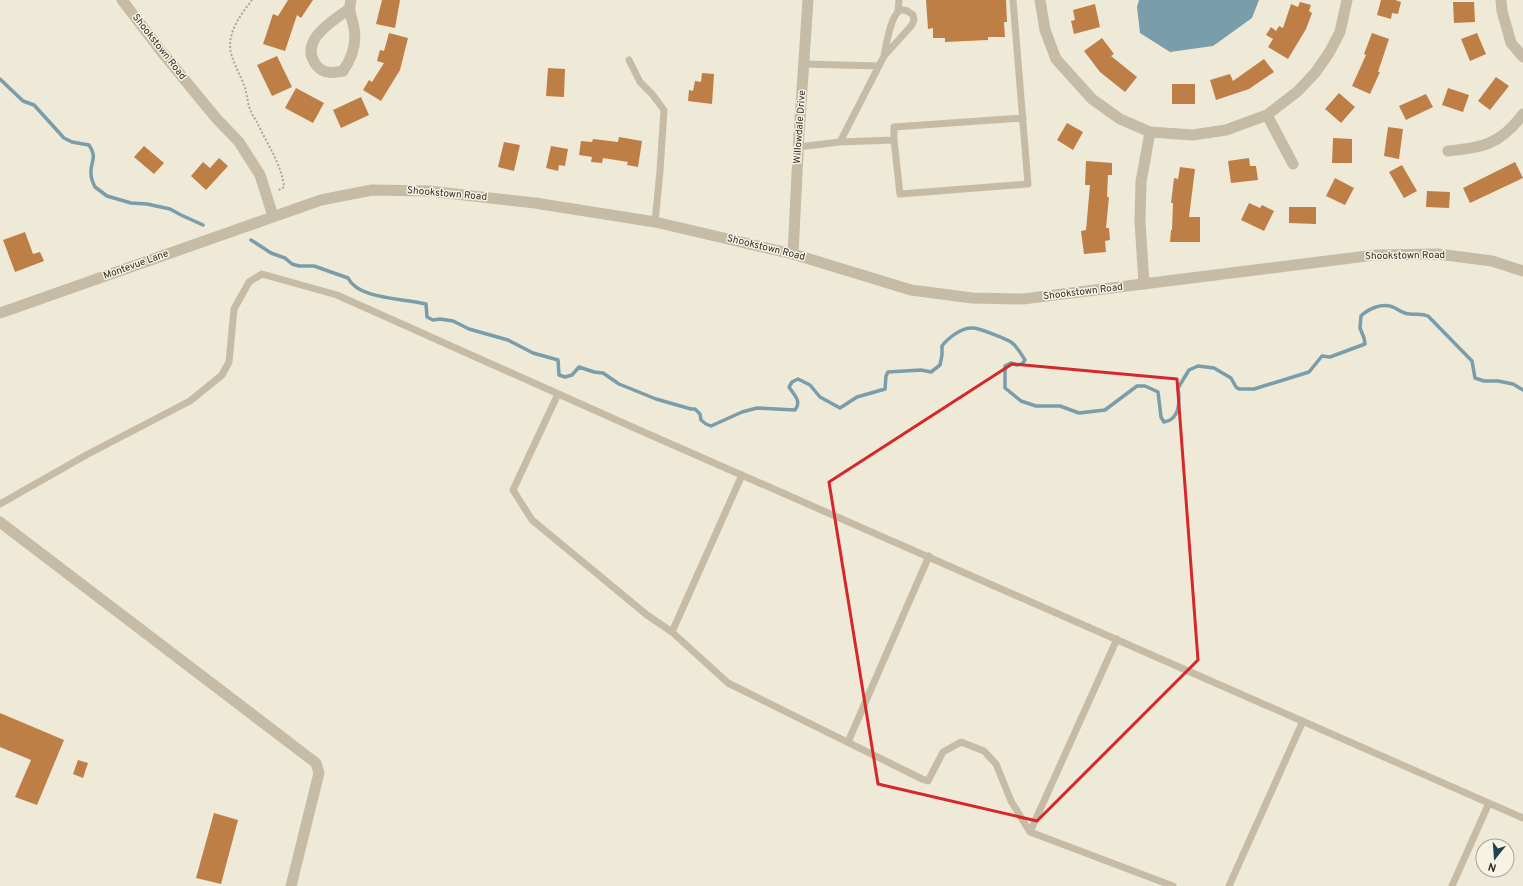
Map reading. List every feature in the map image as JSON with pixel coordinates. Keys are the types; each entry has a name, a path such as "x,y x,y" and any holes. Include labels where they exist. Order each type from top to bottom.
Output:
{"street":[{"name":"Shookstown Road","path":"122,0 211,112 239,142 260,175 273,216 321,200 372,190 429,191 480,196 656,222 793,254 911,290 972,298 1023,299 1375,255 1438,254 1492,261 1523,271"},
{"name":"Willowdale Drive","path":"793,254 798,147 808,0"},
{"path":"1040,0 1045,30 1056,59 1092,99 1120,119 1150,132 1193,135 1226,130 1267,115 1298,91 1315,73 1329,53 1340,32 1347,0"},
{"path":"1501,0 1502,11 1511,43 1523,57"},
{"path":"350,4 354,30 354,46 350,60 343,71 331,73 319,69 313,61 311,50 315,39 325,26 350,4"},
{"path":"1448,151 1477,148 1499,139 1517,123 1523,114"},
{"path":"1267,115 1293,164"},
{"path":"1144,284 1140,205 1141,182 1150,132"},
{"name":"Montevue Lane","path":"0,313 273,216"},
{"path":"0,522 316,763 319,772 291,886"}],"lane":[{"path":"840,142 884,56 891,25 898,12 899,0"},
{"path":"1013,0 1023,118 1028,184 900,194 894,127 1023,118"},
{"path":"884,56 901,39 914,20 913,15 908,10 898,12"},
{"path":"629,60 640,82 652,94 664,110 656,222"},
{"path":"804,64 879,66"},
{"path":"798,147 840,142 894,140"},
{"path":"0,504 88,454 190,401 222,375 229,362 234,309 249,282 262,274 337,295 558,394 1523,818"},
{"path":"558,394 513,490 532,520 647,615 672,632 728,683 922,779 928,780 943,752 961,742 984,751 996,764 1011,801 1030,832 1174,886"},
{"path":"672,632 742,475"},
{"path":"848,742 929,556"},
{"path":"1030,832 1117,639"},
{"path":"1229,886 1302,721"},
{"path":"1452,886 1489,803"}],"path":[{"path":"252,0 231,34 230,52 245,89 251,114 256,120 277,161 284,179 284,187 266,196"}],"highlighted area":[{"path":"1012,364 1177,379 1198,660 1037,821 878,784 829,482"}],"water":[{"path":"1139,0 1259,0 1252,18 1213,46 1170,52 1140,33 1137,7"}],"building":[{"path":"288,0 313,0 301,18 297,15 285,51 263,44 273,14 278,16"},
{"path":"382,0 400,0 395,28 376,24"},
{"path":"926,0 1006,0 1007,22 1004,22 1005,37 988,37 988,40 945,42 945,38 933,38 933,28 928,29"},
{"path":"1381,0 1395,0 1401,2 1398,14 1392,13 1391,19 1377,15"},
{"path":"1300,2 1311,5 1309,11 1312,13 1306,29 1288,59 1268,47 1273,39 1266,35 1271,27 1276,31 1279,26 1283,28 1291,4 1298,7"},
{"path":"1453,2 1474,2 1475,22 1454,23"},
{"path":"1095,4 1100,27 1074,34 1071,21 1075,20 1073,10"},
{"path":"389,33 408,38 400,70 381,101 363,90 369,80 372,82 384,63 377,61 380,50 384,51"},
{"path":"1372,33 1389,39 1378,72 1380,72 1370,94 1352,86 1366,55 1364,54"},
{"path":"1477,33 1486,54 1470,61 1461,39"},
{"path":"1102,38 1114,54 1111,56 1137,77 1125,92 1100,72 1084,51"},
{"path":"277,56 292,87 272,96 257,65"},
{"path":"1264,59 1274,72 1249,89 1216,100 1210,80 1230,74 1233,81"},
{"path":"548,68 565,69 564,97 546,96"},
{"path":"702,73 714,74 712,104 688,101 689,90 693,91 695,81 701,82"},
{"path":"1496,77 1509,86 1490,110 1478,101"},
{"path":"1172,84 1195,84 1195,104 1172,104"},
{"path":"296,88 324,103 313,123 285,108"},
{"path":"1448,88 1469,95 1463,112 1442,105"},
{"path":"1339,93 1355,107 1341,123 1325,109"},
{"path":"1426,94 1433,107 1406,120 1399,106"},
{"path":"361,97 369,115 341,128 333,110"},
{"path":"1067,123 1083,132 1073,150 1057,140"},
{"path":"1388,127 1403,129 1399,159 1384,156"},
{"path":"619,137 642,141 638,167 627,165 628,162 603,158 602,163 591,162 592,157 579,155 581,141 592,142 593,139 618,142"},
{"path":"1333,138 1352,139 1352,163 1332,163"},
{"path":"504,142 520,145 514,171 498,167"},
{"path":"144,146 164,163 154,174 134,157"},
{"path":"551,146 568,149 565,166 559,165 558,171 546,168"},
{"path":"219,158 228,166 206,190 191,176 203,162 210,168"},
{"path":"1249,158 1250,166 1256,166 1258,180 1231,183 1228,161"},
{"path":"1086,161 1112,163 1112,175 1108,175 1107,197 1109,197 1106,228 1109,228 1110,240 1105,241 1106,252 1084,254 1081,231 1086,230 1090,185 1085,185"},
{"path":"1515,162 1523,178 1470,203 1463,188"},
{"path":"1402,165 1417,191 1404,198 1389,172"},
{"path":"1180,167 1195,169 1189,217 1200,217 1200,242 1170,242 1173,203 1171,203 1174,178 1178,179"},
{"path":"1335,178 1354,188 1345,205 1326,196"},
{"path":"1427,191 1450,192 1449,208 1426,207"},
{"path":"1249,203 1260,208 1262,205 1274,211 1264,231 1241,220"},
{"path":"1289,207 1316,207 1316,224 1289,223"},
{"path":"25,232 33,254 40,252 44,261 15,272 3,240"},
{"path":"0,713 64,740 37,805 15,797 31,760 0,747"},
{"path":"78,760 88,763 83,778 73,774"},
{"path":"214,813 238,820 221,884 196,878"}],"waterway":[{"path":"0,79 23,101 34,105 64,138 72,142 89,145 93,154 91,170 92,181 95,187 107,196 131,203 147,204 170,209 203,225"},
{"path":"251,240 271,253 285,258 292,264 299,266 314,266 348,278 354,285 372,294 426,304 427,317 433,320 440,319 453,321 469,329 508,340 533,353 558,360 559,375 565,377 572,375 579,367 594,372 603,373 619,384 656,399 695,409 700,414 701,420 711,426 742,412 757,408 795,410 798,404 795,395 789,387 792,382 798,379 810,385 820,397 840,408 857,397 885,389 886,376 888,372 921,370 931,372 940,365 942,346 960,331 969,328 976,328 1011,342 1025,360 1022,364 1017,365 1011,363 1005,366 1005,388 1021,401 1036,406 1060,406 1079,413 1105,410 1137,386 1145,386 1158,392 1161,417 1164,422 1173,418 1176,414 1179,404 1178,388 1189,370 1198,366 1214,368 1231,378 1236,387 1239,389 1254,389 1309,372 1322,356 1330,357 1365,344 1360,328 1361,316 1380,306 1393,307 1407,314 1421,314 1428,316 1472,361 1475,378 1484,381 1498,381 1513,384 1523,390"}]}
